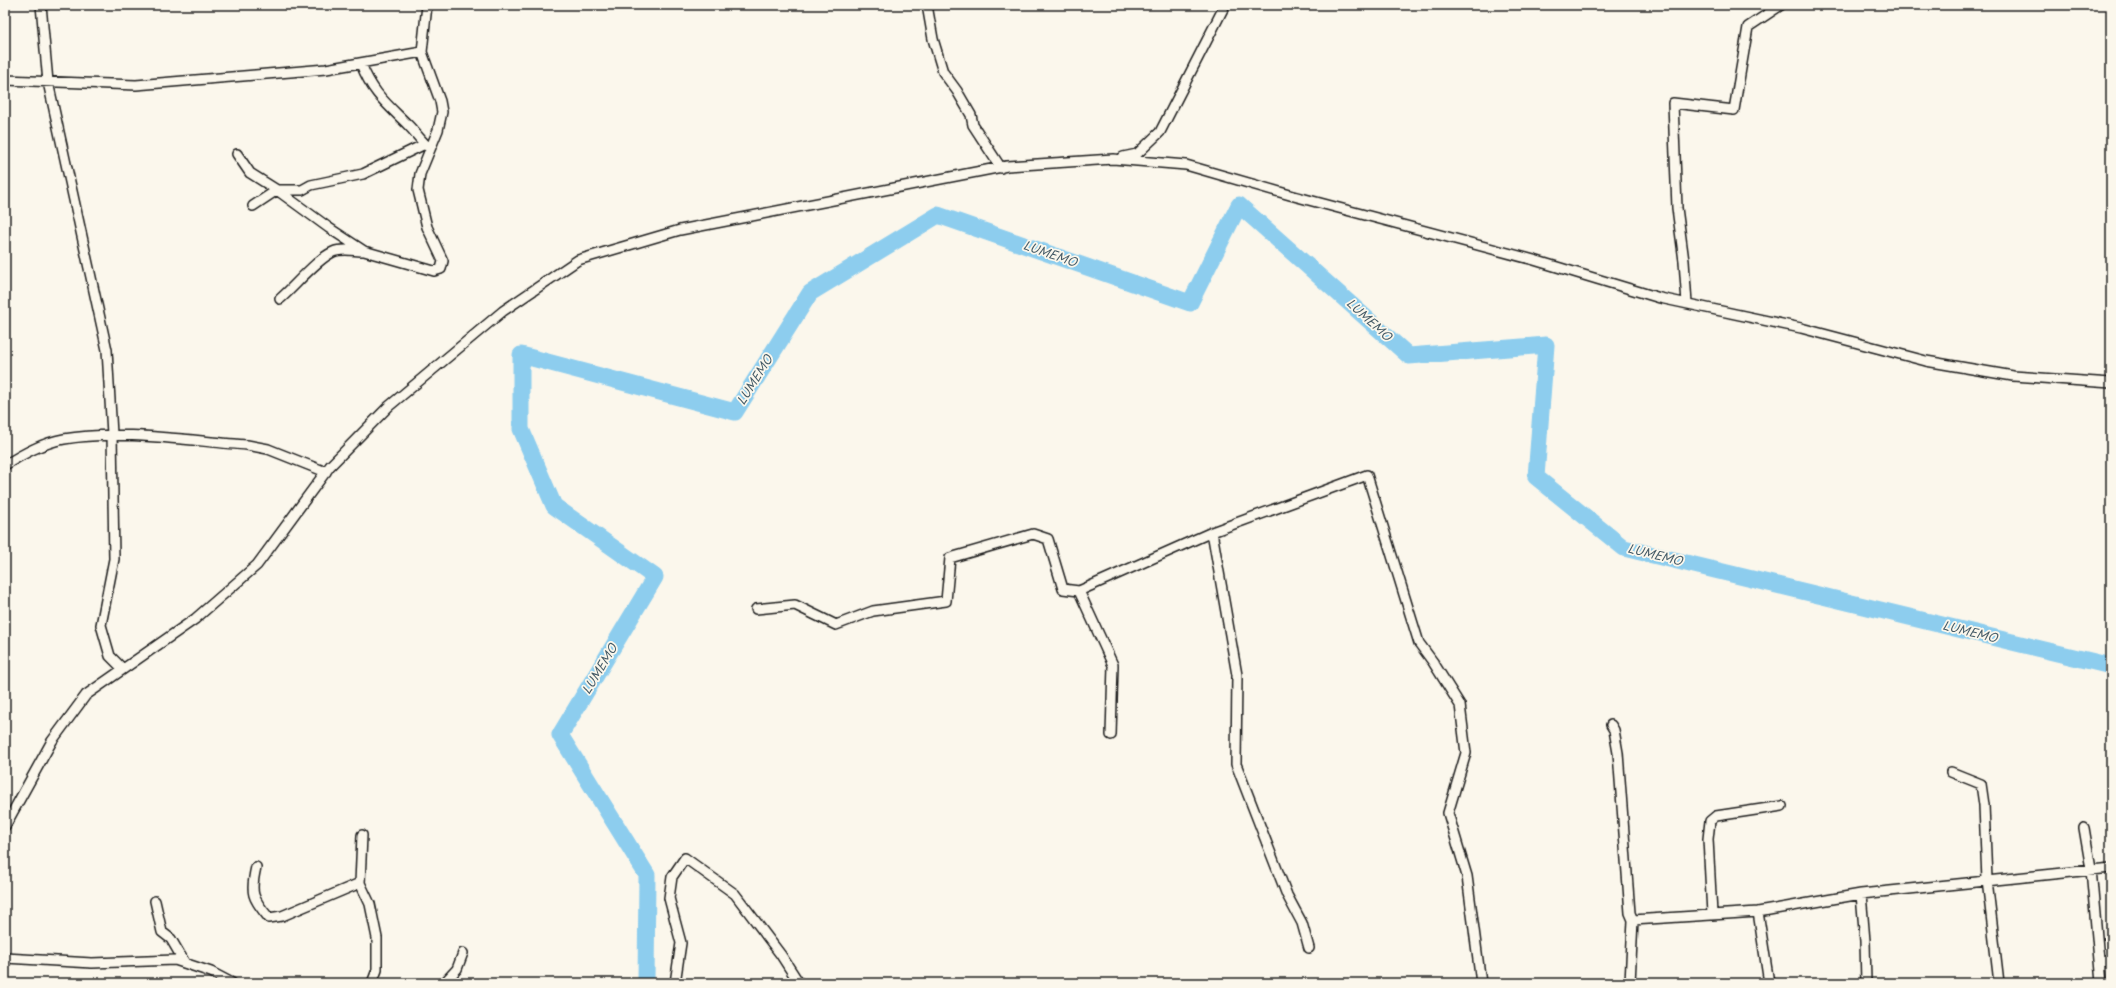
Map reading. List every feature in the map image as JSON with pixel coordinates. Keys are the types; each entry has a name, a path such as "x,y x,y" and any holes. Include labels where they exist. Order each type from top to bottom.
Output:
{"street":[{"path":"41,5 48,82 107,350 112,434 114,560 101,625 110,656 123,669"},
{"path":"280,299 318,263 334,252 346,250 364,251 434,271 441,269 443,261 427,226 418,190 420,174 427,146 438,130 442,112 440,101 422,52 427,5"},
{"path":"927,5 933,39 943,72 957,91 971,115 973,125 1001,168"},
{"path":"1113,160 1138,154 1160,132 1225,5"},
{"path":"1686,303 1684,261 1677,208 1673,103 1734,110 1748,27 1781,5"},
{"path":"5,80 136,86 326,69 422,52"},
{"path":"361,64 368,80 378,96 410,126 427,146"},
{"path":"253,206 277,190 302,190 310,185 363,174 427,146"},
{"path":"237,154 250,173 277,190 329,228 364,251"},
{"path":"5,826 52,741 86,695 195,619 257,565 326,472 388,407 503,311 578,260 680,230 1001,168 1113,160 1186,165 1290,195 1527,258 1660,298 1801,328 1926,361 2013,376 2111,383"},
{"path":"5,465 30,450 63,439 112,434 247,445 268,449 326,472"},
{"path":"756,609 795,605 836,625 873,611 946,601 950,558 1033,534 1048,539 1063,589 1079,590 1212,532 1367,475 1419,643 1460,705 1466,753 1448,813 1467,876 1481,983"},
{"path":"1212,532 1238,676 1236,764 1288,894 1302,923 1309,948"},
{"path":"1079,590 1113,666 1111,734"},
{"path":"1612,725 1618,753 1630,913 1633,920 1630,983"},
{"path":"1951,772 1981,784 1984,805 1987,880 1999,983"},
{"path":"1712,914 1708,839 1710,821 1716,816 1782,806"},
{"path":"2084,828 2091,869 2101,983"},
{"path":"362,835 360,883 370,904 377,938 377,970 372,983"},
{"path":"675,983 681,943 668,898 672,877 685,858 736,894 782,955 799,983"},
{"path":"256,867 252,888 259,906 269,918 282,916 360,883"},
{"path":"1633,920 1758,912 1861,894 2111,868"},
{"path":"1861,894 1865,941 1866,983"},
{"path":"155,901 162,932 171,938 185,963"},
{"path":"1758,912 1769,983"},
{"path":"444,983 457,969 463,953"},
{"path":"5,958 92,963 175,960 211,972 232,983"},
{"path":"2100,962 2111,961"}],"waterway":[{"name":"LUMEMO","path":"646,983 647,875 560,735 655,577 554,506 521,429 521,355 735,412 810,293 938,215 1190,303 1239,205 1409,356 1546,345 1536,477 1624,548 2111,666"}]}
